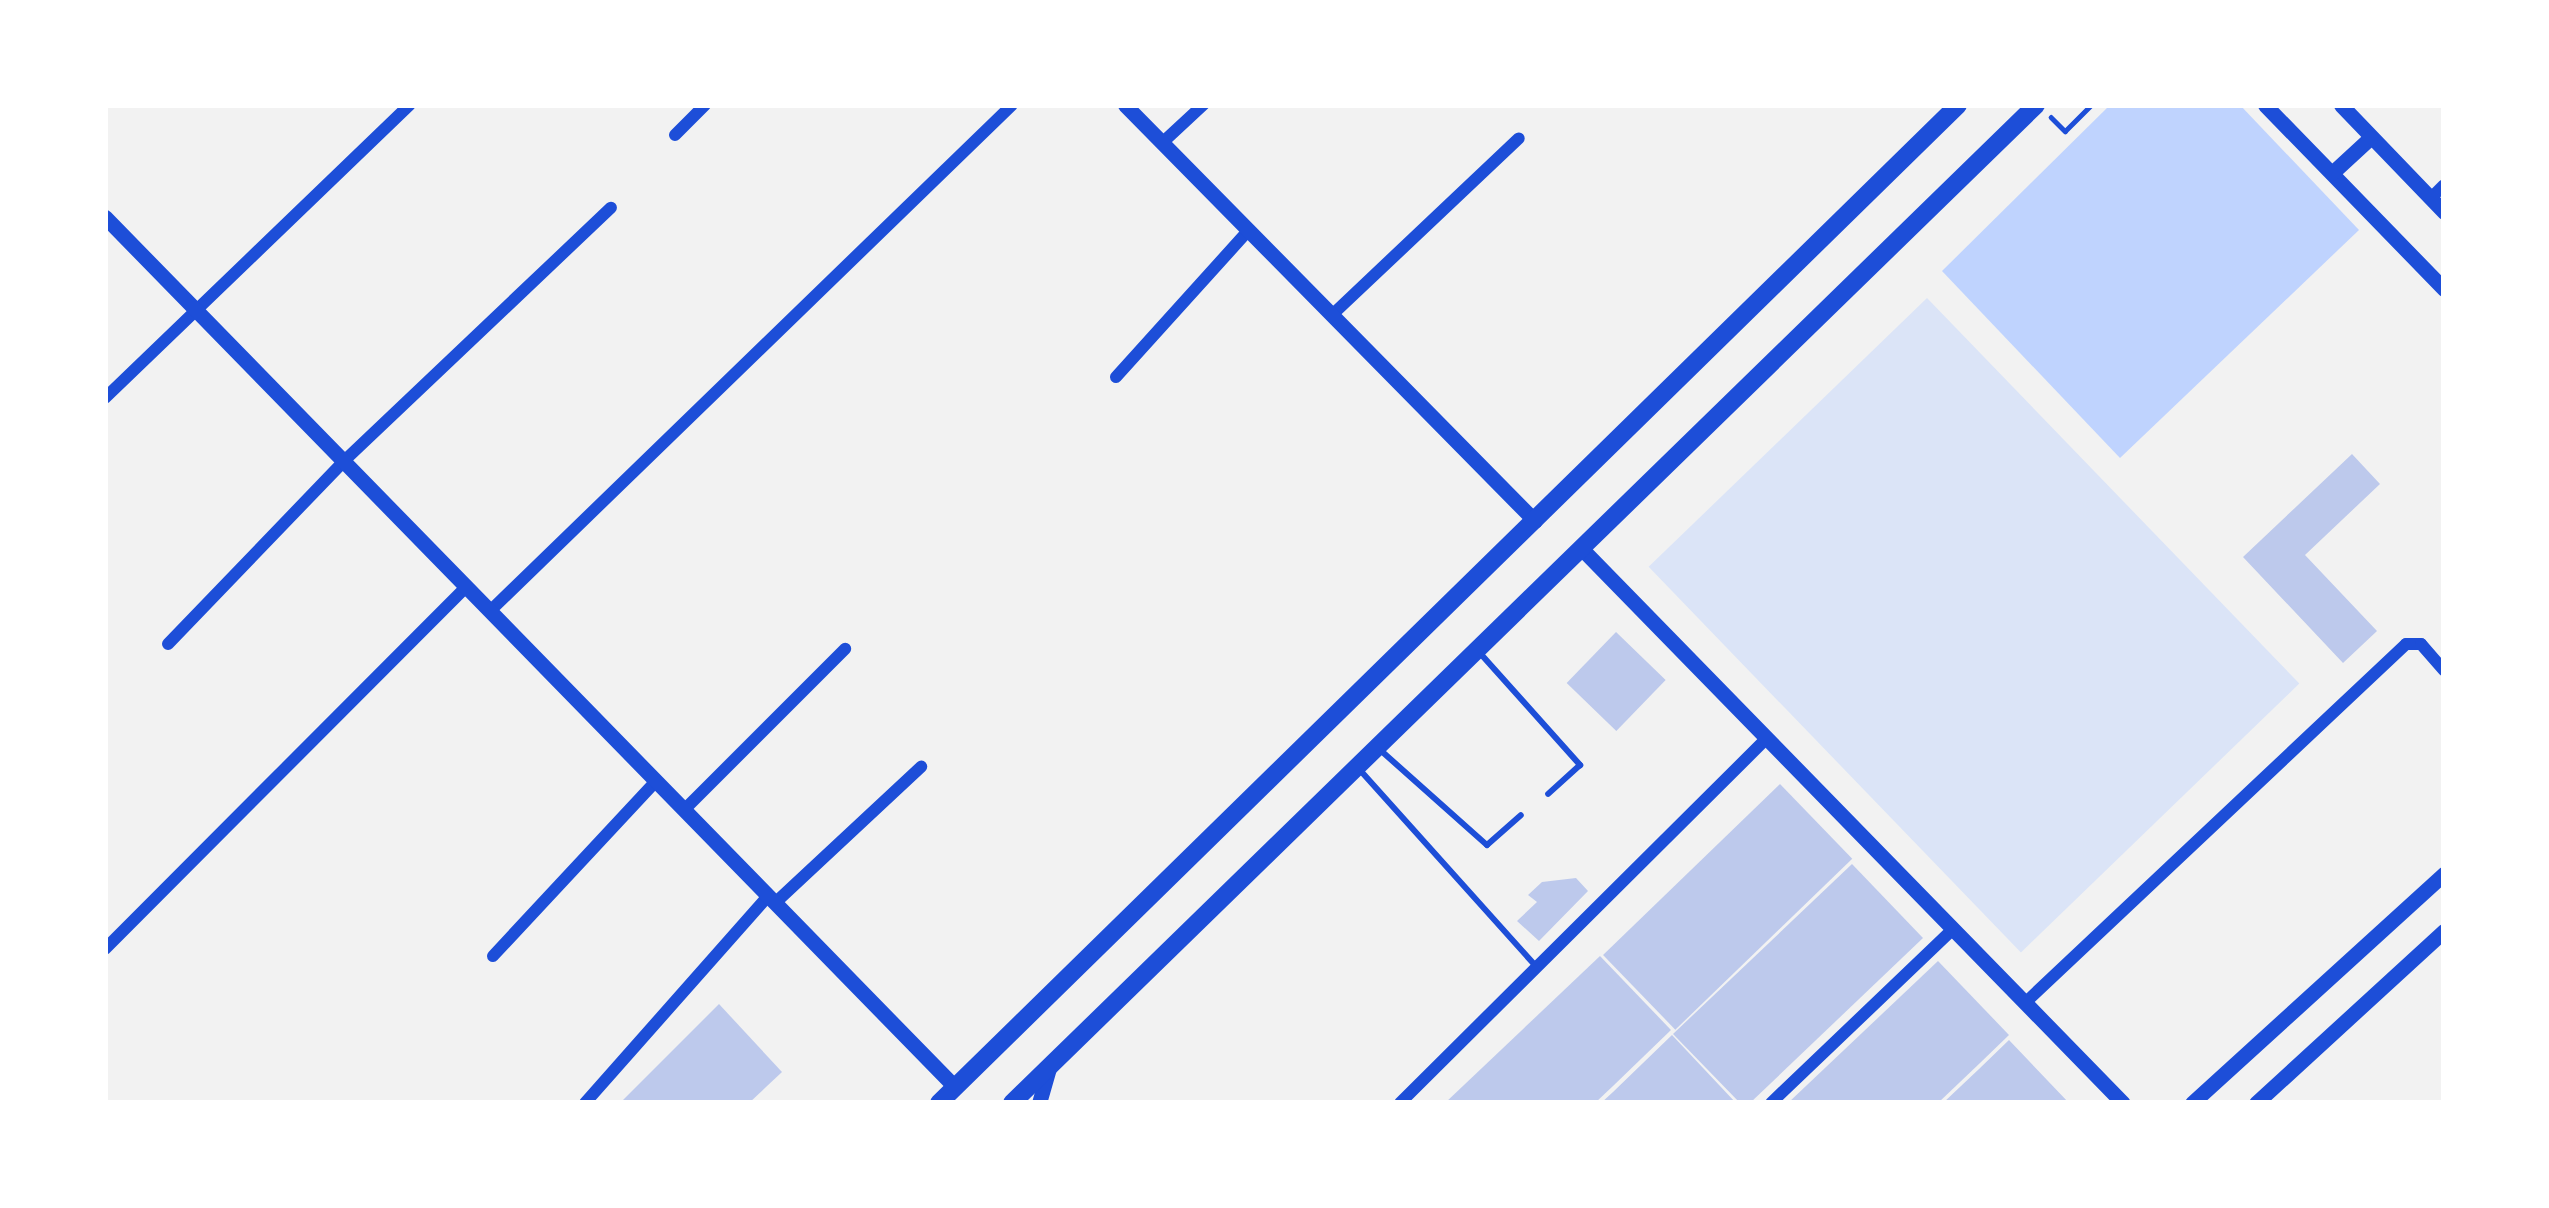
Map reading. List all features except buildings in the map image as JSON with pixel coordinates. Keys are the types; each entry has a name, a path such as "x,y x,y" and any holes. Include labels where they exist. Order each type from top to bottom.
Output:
{"main road":[{"path":"939,1103 1958,105"},
{"path":"1012,1103 2036,105"}],"street":[{"path":"105,398 410,105"},
{"path":"675,135 705,105"},
{"path":"490,611 1012,105"},
{"path":"1125,105 1535,521"},
{"path":"1162,143 1203,105"},
{"path":"2265,105 2444,290"},
{"path":"2341,105 2444,212"},
{"path":"1332,315 1519,138"},
{"path":"2332,172 2370,138"},
{"path":"2431,198 2444,185"},
{"path":"168,644 344,461 611,208"},
{"path":"105,217 955,1087"},
{"path":"1116,377 1249,231"},
{"path":"1580,547 2026,1002 2116,1101"},
{"path":"105,949 466,586"},
{"path":"2026,1002 2413,640 2444,670"},
{"path":"684,810 845,649"},
{"path":"1400,1103 1766,740"},
{"path":"585,1103 771,899 921,767"},
{"path":"493,956 656,781"},
{"path":"2192,1103 2441,884"},
{"path":"1772,1103 1953,929"},
{"path":"2256,1103 2444,931"},
{"path":"1040,1103 1049,1067"}],"lane":[{"path":"1476,648 1580,765 1548,794"},
{"path":"1376,746 1487,845 1521,815"},
{"path":"1356,765 1537,967"}],"path":[{"path":"2065,131 2091,105"}],"shaded area":[{"path":"1927,298 2299,684 2021,952 1649,567"}],"water":[{"path":"2110,105 2240,105 2359,230 2120,458 1942,271"}]}
